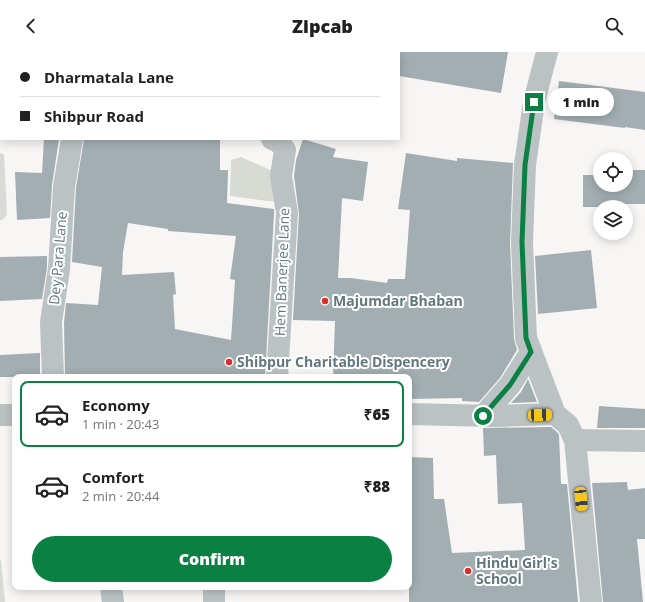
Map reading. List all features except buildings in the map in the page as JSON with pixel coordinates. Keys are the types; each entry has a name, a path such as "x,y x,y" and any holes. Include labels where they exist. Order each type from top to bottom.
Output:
{"street":[{"path":"547,52 534,102 525,165 522,242 526,338 555,414 568,425 575,440 591,602"},
{"name":"Dey Para Lane","path":"53,374 51,322 59,269 64,186 72,140"},
{"name":"Hem Banerjee Lane","path":"274,140 279,142 286,150 281,176 287,213 277,374"},
{"path":"483,416 510,385 531,352"},
{"path":"412,414 483,416 555,414"},
{"path":"0,415 12,415"},
{"path":"575,440 645,441"},
{"path":"112,590 113,602"},
{"path":"214,590 214,602"}],"shaded area":[{"path":"0,153 4,154 7,215 2,220 0,220"},
{"path":"241,157 273,171 276,202 230,196 231,160"},
{"path":"1,560 5,602 0,602"}],"place":[{"name":"Majumdar Bhaban","path":"325,301"},
{"name":"Shibpur Charitable Dispencery","path":"229,362"},
{"name":"Hindu Girl's School","path":"468,571"}],"route":[{"path":"483,416 510,385 531,352 526,338 522,242 525,165 534,102"}]}
